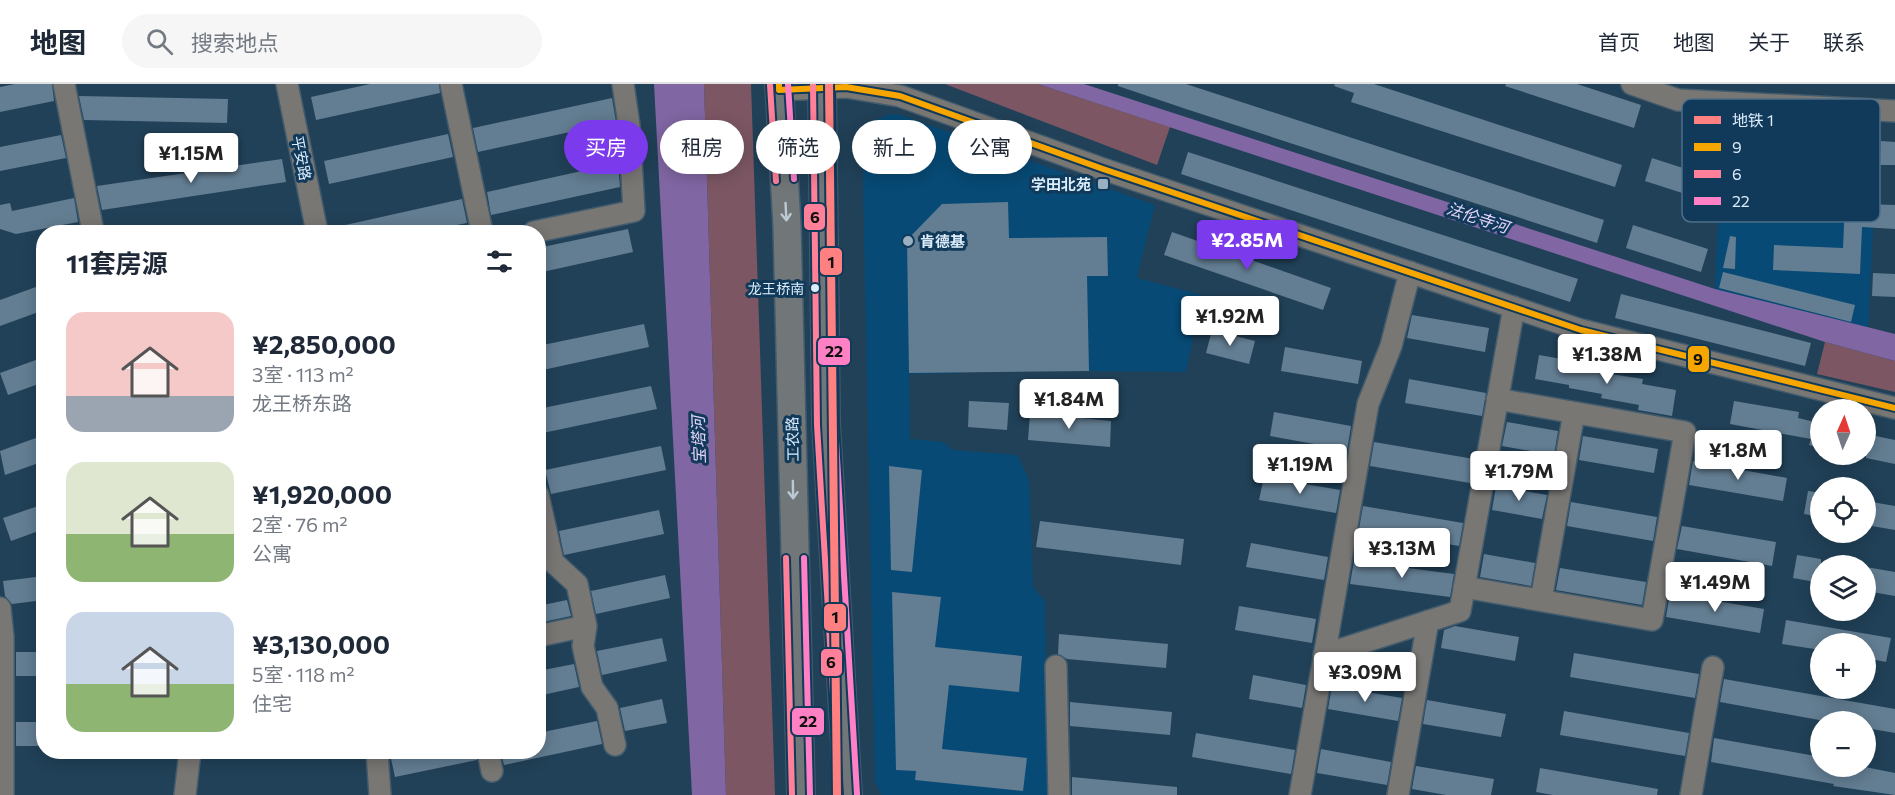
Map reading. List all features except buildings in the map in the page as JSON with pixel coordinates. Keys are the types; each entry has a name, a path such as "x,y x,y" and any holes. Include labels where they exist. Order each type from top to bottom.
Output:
{"main road":[{"path":"822,85 826,424 848,795"},
{"name":"工农路","path":"779,87 787,226 801,795"}],"street":[{"path":"64,84 92,225"},
{"name":"平安路","path":"287,84 316,225"},
{"path":"451,84 481,225"},
{"path":"546,229 634,211 629,125 623,84"},
{"path":"1632,84 1678,92 1758,99"},
{"path":"779,87 822,85 900,96 1103,169 1581,330 1895,408"},
{"path":"1880,110 1895,111"},
{"path":"1300,795 1368,404 1391,346 1410,272"},
{"path":"1324,655 1460,611 1514,307"},
{"path":"1464,587 1652,620 1685,432 1497,399"},
{"path":"1541,600 1574,413"},
{"path":"546,564 577,584 586,626 583,646 592,687 607,708 615,745"},
{"path":"0,608 3,637 3,795"},
{"path":"1398,795 1428,621"},
{"path":"546,634 586,626"},
{"path":"1056,666 1059,795"},
{"path":"1691,795 1713,667"},
{"path":"185,795 189,759"},
{"path":"377,759 380,795"}],"shaded area":[{"path":"704,84 751,84 775,795 726,795 707,174 744,174 744,120 705,120"},
{"path":"945,84 1038,84 1170,127 1157,165"},
{"path":"889,114 915,120 876,120"},
{"path":"936,127 948,132 948,174 1032,174 1032,161 1155,205 1137,278 1202,295 1186,372 1089,371 959,347 960,373 909,374 910,439 943,442 953,450 1017,455 1029,479 1033,587 1045,601 1048,795 881,795 875,781 863,174 936,174"},
{"path":"1718,222 1873,222 1868,328 1715,289"},
{"path":"1825,342 1895,361 1895,392 1817,374"}],"water":[{"name":"宝塔河","path":"654,84 704,84 705,120 660,120 660,174 707,174 726,795 692,795"},
{"name":"法伦寺河","path":"1038,84 1084,84 1715,289 1895,334 1895,361 1825,342"}],"metro line":[{"name":"1","path":"829,84 837,795"}],"transit line":[{"name":"9","path":"779,84 779,90 846,87 900,96 1103,169 1581,330 1895,408"},
{"name":"22","path":"788,84 794,179"},
{"name":"6","path":"813,84 817,425 839,795"},
{"name":"22","path":"831,84 835,424 857,794"},
{"name":"6","path":"770,85 776,181"},
{"name":"6","path":"786,558 792,795"},
{"name":"22","path":"804,558 810,795"}],"place":[{"name":"学田北苑","path":"1103,184"},
{"name":"肯德基","path":"908,241"},
{"name":"龙王桥南","path":"815,288"}]}
